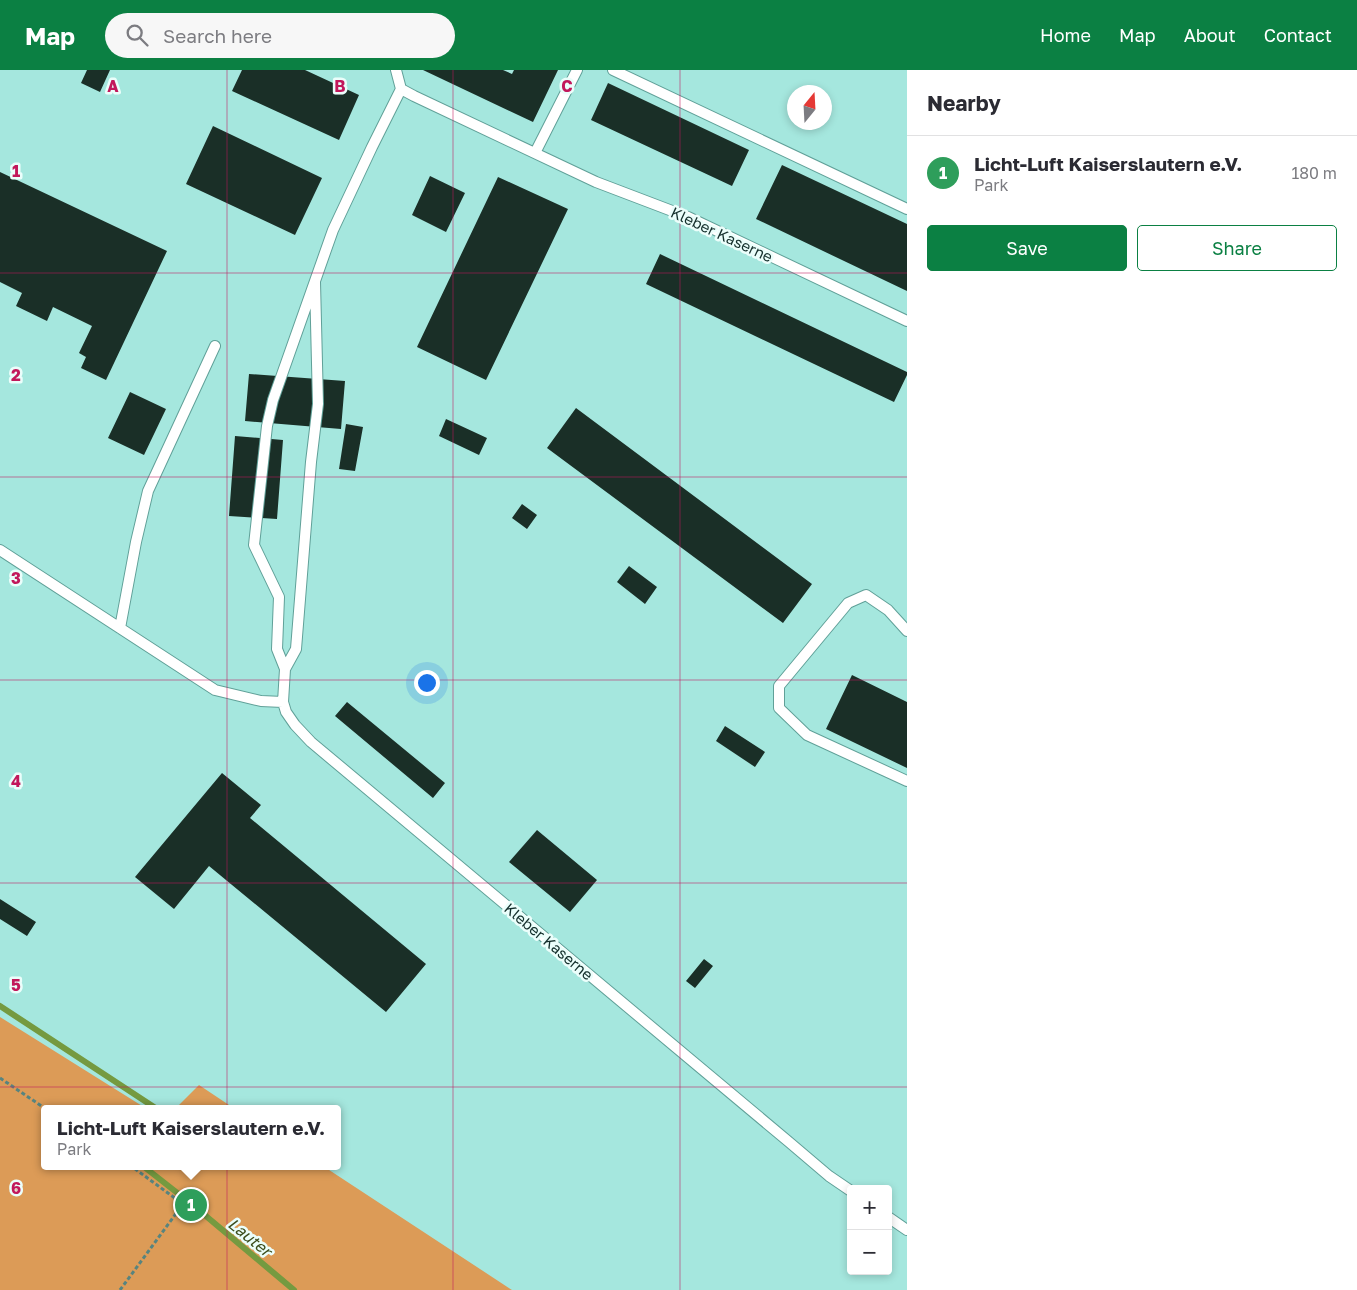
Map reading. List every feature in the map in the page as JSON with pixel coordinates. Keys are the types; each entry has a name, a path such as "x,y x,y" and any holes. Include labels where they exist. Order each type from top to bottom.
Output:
{"lane":[{"path":"0,550 215,690 261,701 283,702 285,669 277,649 279,597 254,544 267,426 273,400 333,230 401,89 396,70"},
{"path":"535,153 576,70"},
{"path":"613,70 907,209"},
{"name":"Kleber Kaserne","path":"401,89 596,182 688,217 907,321"},
{"path":"285,669 296,649 310,462 318,404 315,282"},
{"path":"120,628 136,542 148,491 214,346"},
{"path":"907,631 888,610 866,595 848,603 779,686 779,708 807,735 907,782"},
{"name":"Kleber Kaserne","path":"283,702 286,712 295,725 311,742 789,1142 847,1188"},
{"path":"892,1220 907,1230"}],"path":[{"path":"0,1078 41,1106"},
{"path":"120,1290 183,1204 136,1170"}],"shaded area":[{"path":"0,1017 141,1105 41,1105 41,1170 329,1170 512,1290 0,1290"},
{"path":"199,1085 229,1105 179,1105"}],"building":[{"path":"87,70 110,70 100,92 81,83"},
{"path":"242,70 305,70 359,95 339,140 232,91"},
{"path":"423,70 503,70 512,74 514,70 558,70 533,122"},
{"path":"608,83 749,150 732,186 591,120"},
{"path":"213,126 322,178 295,235 186,184"},
{"path":"782,165 907,224 907,291 756,219"},
{"path":"0,172 167,251 106,380 81,368 86,357 79,353 92,326 53,307 47,321 16,306 22,293 0,282"},
{"path":"430,176 465,193 446,232 412,215"},
{"path":"498,177 568,209 486,380 417,347"},
{"path":"660,254 907,372 894,402 646,284"},
{"path":"249,374 345,381 341,429 245,421"},
{"path":"130,392 166,409 144,455 108,438"},
{"path":"576,408 812,584 783,623 547,448"},
{"path":"446,419 487,438 479,455 439,436"},
{"path":"346,424 363,427 355,471 339,469"},
{"path":"235,436 283,440 277,519 229,516"},
{"path":"522,504 537,515 527,529 512,518"},
{"path":"629,566 657,587 645,604 617,582"},
{"path":"852,675 907,702 907,768 826,729"},
{"path":"347,702 445,783 433,798 335,716"},
{"path":"725,726 765,752 755,767 716,741"},
{"path":"222,773 261,805 250,818 426,964 386,1012 209,866 174,909 135,877"},
{"path":"537,830 597,880 570,912 509,862"},
{"path":"0,899 36,922 27,936 0,919"},
{"path":"704,959 713,966 695,988 686,981"}],"waterway":[{"name":"Lauter","path":"0,1006 151,1105"},
{"name":"Lauter","path":"148,1170 294,1290"}],"place":[{"name":"Licht-Luft Kaiserslautern e.V.","path":"191,1205"}]}
